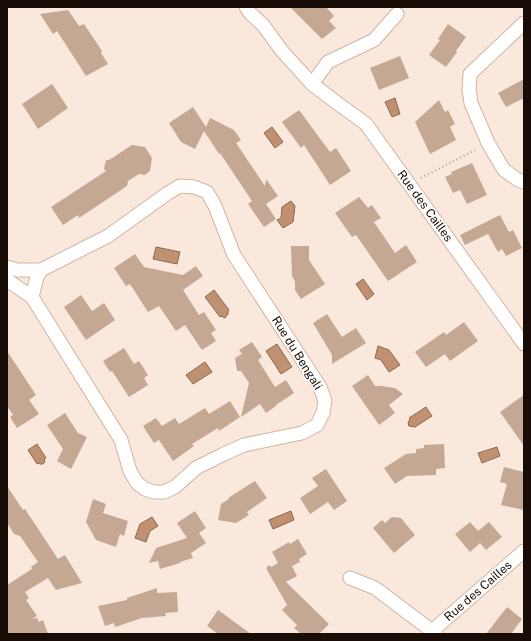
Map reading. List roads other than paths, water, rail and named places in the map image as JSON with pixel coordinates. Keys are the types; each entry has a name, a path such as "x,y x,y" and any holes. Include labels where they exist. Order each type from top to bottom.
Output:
{"street":[{"name":"Rue des Cailles","path":"246,7 250,13 263,24 282,51 312,84 366,124 524,344"},
{"name":"Rue des Cailles","path":"257,7 263,24"},
{"path":"312,84 328,62 374,40 397,14"},
{"path":"524,23 470,74 469,90 471,103 488,143 504,170 518,180 524,182"},
{"name":"Rue du Bengali","path":"7,267 17,270 41,270 108,236 180,186 194,187 207,192 215,206 234,255 320,387 326,401 318,425 302,433 244,445 196,468 175,487 164,492 154,492 145,489 137,484 130,472 121,440 32,297 7,280"},
{"path":"32,297 37,278 41,270"},
{"name":"Rue des Cailles","path":"350,578 375,588 434,632 524,551"}]}
